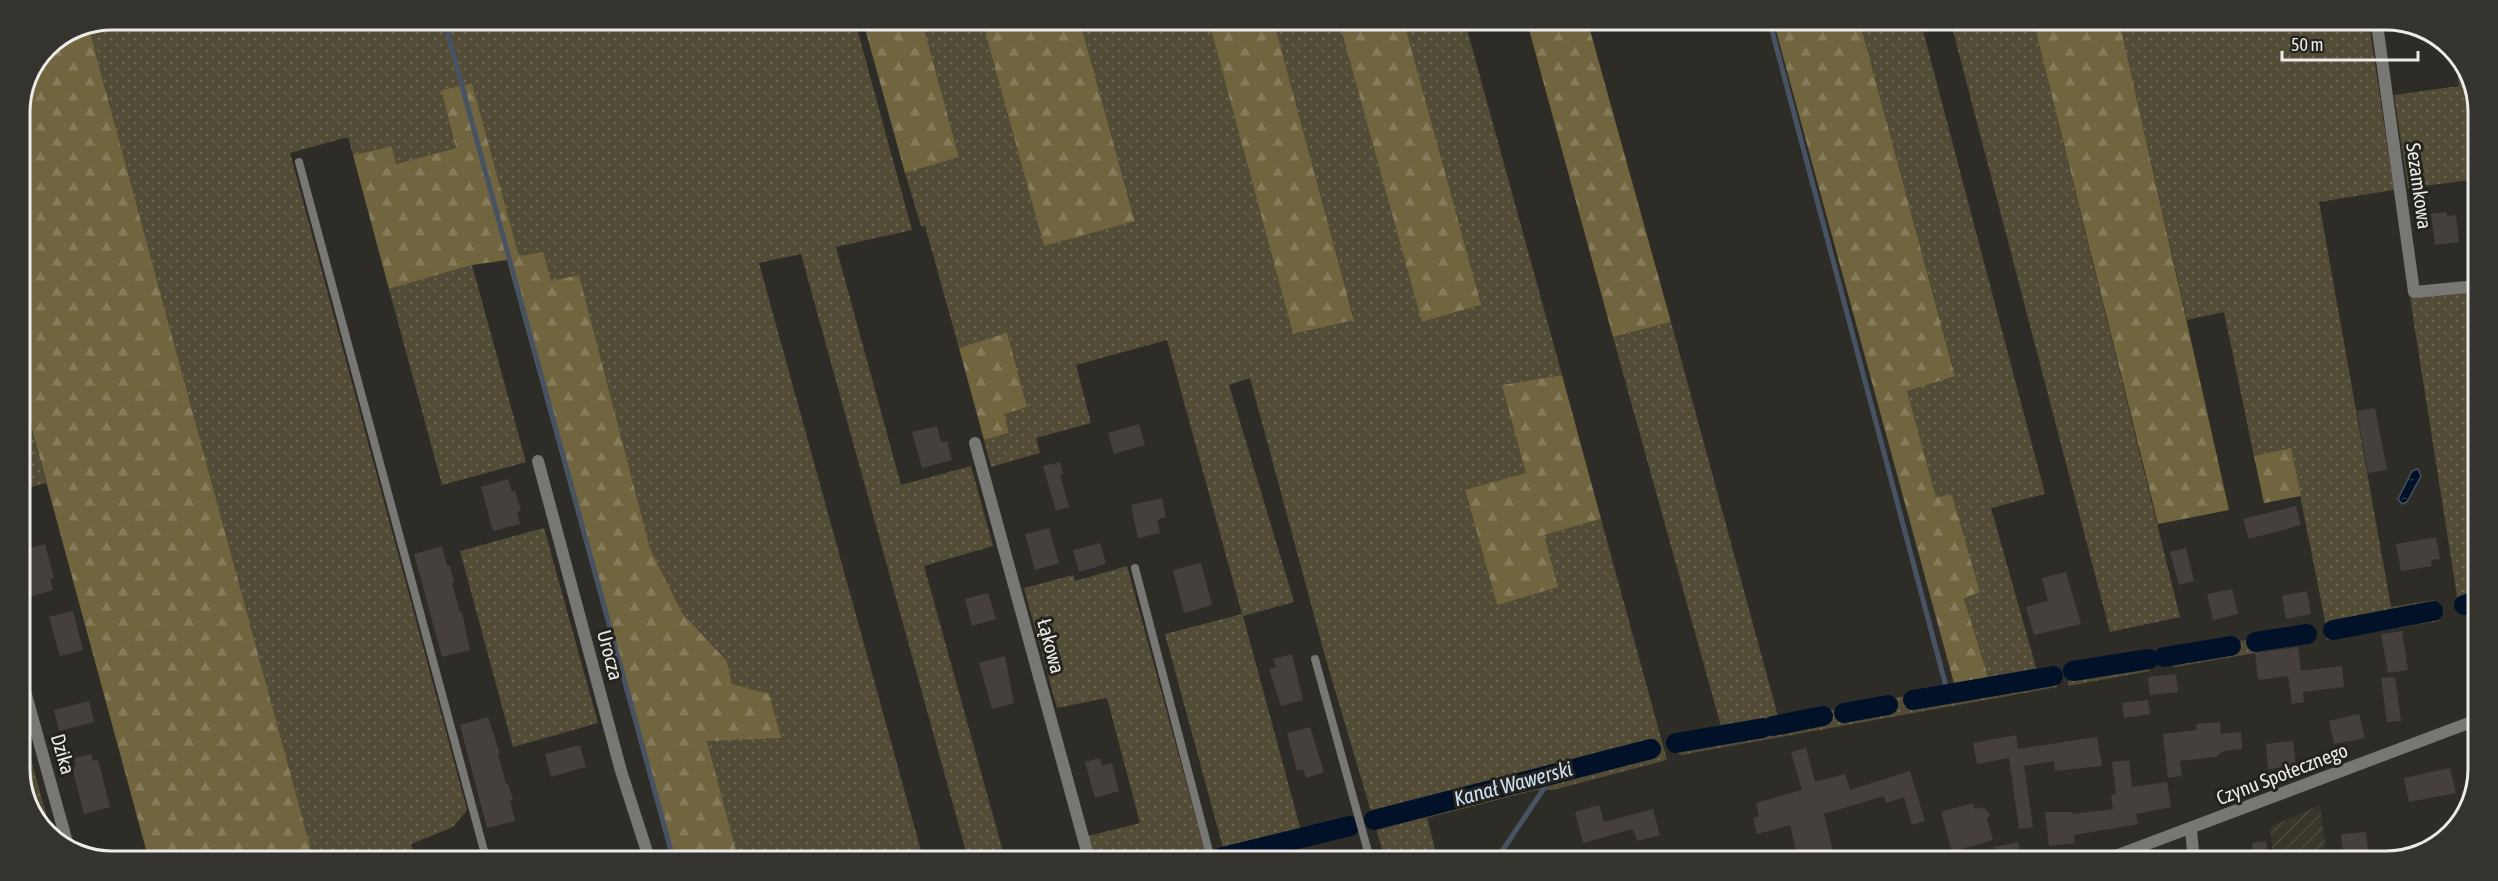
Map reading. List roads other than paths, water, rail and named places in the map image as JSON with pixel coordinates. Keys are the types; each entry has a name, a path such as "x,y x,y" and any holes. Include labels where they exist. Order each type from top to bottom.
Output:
{"street":[{"name":"Sezamkowa","path":"2378,30 2415,292 2468,287"},
{"name":"Łąkowa","path":"975,443 1087,851"},
{"name":"Urocza","path":"538,461 621,771 647,851"},
{"name":"Dzika","path":"30,709 65,836"},
{"name":"Czynu Społecznego","path":"2131,851 2468,723"},
{"path":"2191,830 2193,851"}],"lane":[{"path":"299,162 484,851"},
{"path":"1135,567 1209,851"},
{"path":"1315,659 1368,851"}],"water":[{"path":"2418,469 2421,476 2407,502 2402,504 2398,499 2412,471"}],"waterway":[{"path":"447,30 671,851"},
{"path":"1772,30 1948,694"},
{"name":"Kanał Wawerski","path":"2464,605 2468,604"},
{"name":"Kanał Wawerski","path":"2333,630 2433,611"},
{"name":"Kanał Wawerski","path":"2256,642 2307,634"},
{"name":"Kanał Wawerski","path":"2164,657 2231,646"},
{"name":"Kanał Wawerski","path":"2073,671 2149,659"},
{"name":"Kanał Wawerski","path":"1913,700 2053,676"},
{"name":"Kanał Wawerski","path":"1844,713 1888,705"},
{"name":"Kanał Wawerski","path":"1773,726 1823,716"},
{"name":"Kanał Wawerski","path":"1676,743 1763,728"},
{"name":"Kanał Wawerski","path":"1374,820 1651,749"},
{"path":"1502,851 1553,775"},
{"name":"Kanał Wawerski","path":"1248,851 1350,826"}]}
